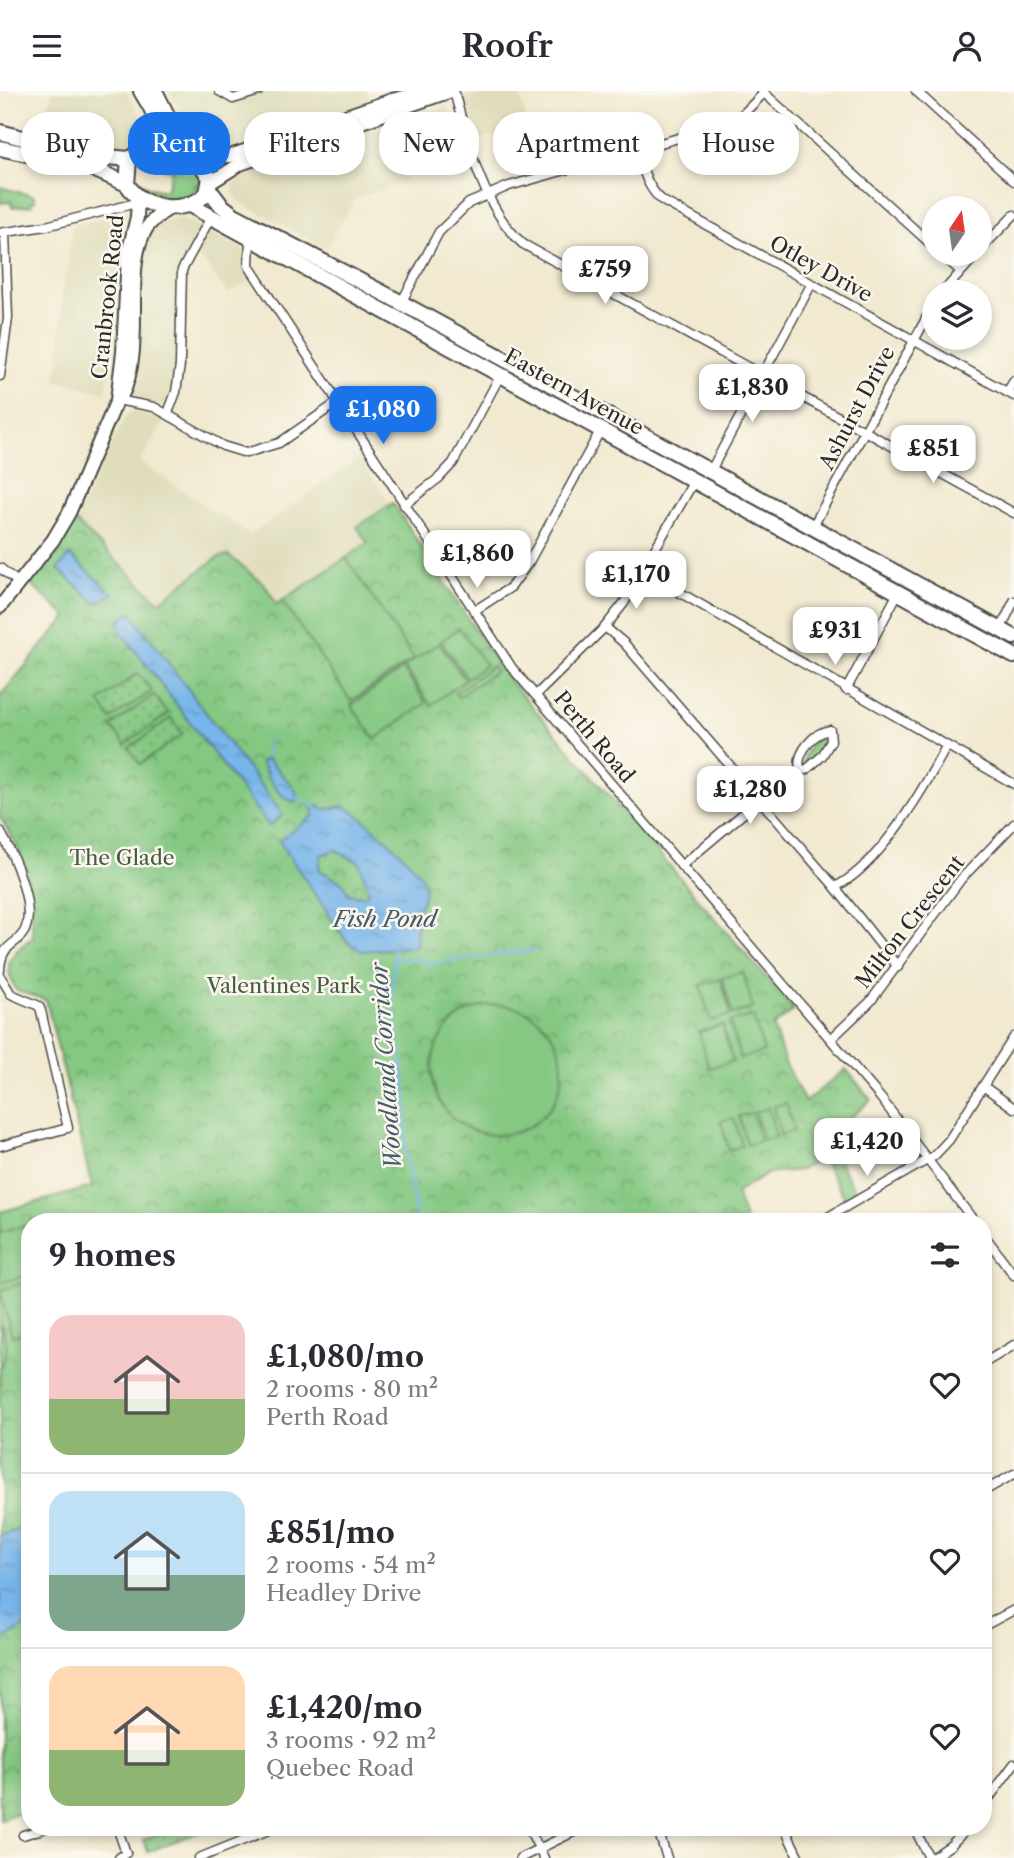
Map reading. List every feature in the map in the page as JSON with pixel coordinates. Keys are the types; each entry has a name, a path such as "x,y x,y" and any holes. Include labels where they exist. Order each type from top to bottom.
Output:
{"highway":[{"path":"141,91 152,112"},
{"path":"155,91 167,112"},
{"path":"0,132 86,155 128,159"},
{"path":"0,148 93,169 127,184 139,201 171,207 199,200 210,186 203,175"},
{"path":"127,184 128,172"},
{"name":"Eastern Avenue","path":"210,186 228,211 1014,637"},
{"name":"Eastern Avenue","path":"188,204 1014,656"}],"main road":[{"path":"230,156 392,100 423,92 448,92"},
{"path":"210,186 240,164 448,92"},
{"name":"Cranbrook Road","path":"0,607 53,540 69,513 117,400 123,352 128,254 139,201"},
{"name":"Cranbrook Road","path":"117,400 124,394 133,353 141,243 151,222 171,207"}],"street":[{"path":"219,91 233,99 259,91"},
{"path":"916,91 1014,181"},
{"path":"448,92 469,147 504,224 523,244 1014,513"},
{"path":"664,142 735,122 763,92 922,236"},
{"path":"401,303 439,232 469,203 509,185 546,175"},
{"name":"Otley Drive","path":"646,175 654,195 1010,394"},
{"path":"0,376 8,318 3,233 139,201"},
{"path":"168,413 176,392 180,365 182,270 212,215"},
{"path":"992,238 1014,215"},
{"name":"Perth Road","path":"250,238 249,266 512,668 831,1039 968,1213"},
{"path":"955,266 960,271"},
{"path":"953,280 965,266"},
{"path":"710,472 811,285"},
{"name":"Ashurst Drive","path":"812,528 922,326"},
{"path":"404,505 439,478 453,463 500,376"},
{"path":"1010,394 1014,381"},
{"path":"117,400 168,413 223,446 246,453 279,443 338,402"},
{"path":"474,611 511,587 529,562 600,431"},
{"path":"536,695 605,627 644,572 694,481"},
{"path":"0,568 19,583"},
{"path":"644,572 1014,785"},
{"path":"846,689 898,593"},
{"path":"1000,629 1014,601"},
{"path":"605,627 633,654 761,801 835,887 898,967"},
{"path":"681,866 761,801 767,800 800,769 810,768 822,756 831,741 830,730 821,732 808,745 799,762 800,769"},
{"path":"835,887 858,871 876,852 930,778 946,747"},
{"name":"Milton Crescent","path":"831,1039 870,1002 961,879 1014,824"},
{"path":"0,831 19,869 26,922 24,931 3,953 0,970"},
{"path":"0,976 10,994 34,1004 41,1011 68,1128 0,1146"},
{"path":"835,1213 928,1159 948,1140 1014,1037"},
{"path":"983,1086 1014,1108"},
{"path":"992,1248 1014,1275"},
{"path":"992,1358 1014,1345"},
{"path":"992,1486 1014,1474"},
{"path":"992,1622 1014,1611"},
{"path":"992,1794 1014,1764"},
{"path":"119,1858 126,1853 120,1836"},
{"path":"199,1858 254,1836"},
{"path":"533,1836 542,1854"},
{"path":"520,1858 542,1854 570,1836"},
{"path":"660,1836 667,1858"},
{"path":"788,1836 799,1858"},
{"path":"919,1836 930,1858 951,1845 960,1836"}],"shaded area":[{"path":"52,91 126,91 138,112 128,112 128,150 114,152 114,112 46,112"},
{"path":"170,91 228,91 233,94 244,91 367,91 370,102 337,112 244,112 244,146 230,151 230,112 181,112"},
{"path":"497,91 519,91 524,112 493,112 493,136 479,140 479,112 466,112 462,98"},
{"path":"448,105 450,112 426,112"},
{"path":"379,127 379,175 405,175 407,181 355,199 326,248 240,202 234,194 233,185 244,173 365,175 365,131"},
{"path":"111,216 120,220 123,231 115,343 106,393 55,380 60,357 63,277 68,273 72,226"},
{"path":"181,218 248,252 255,277 228,294 203,260 193,256 186,270 179,393 174,410 139,399 132,392 140,341 145,249 152,231 159,223"},
{"path":"133,411 164,421 140,462 250,535 363,455 368,462 366,467 388,501 395,504 377,759 264,584 228,555 217,558 159,602 75,521 126,416"}],"green space":[{"path":"171,175 198,175 202,182 195,185 200,189 186,197 160,197 147,191 150,188 166,191"},
{"path":"136,179 148,187 147,191 137,184"},
{"path":"0,187 34,196 35,201 31,201 32,205 12,207 11,202 0,203"},
{"name":"Valentines Park","path":"393,503 504,674 794,1010 773,1026 785,1063 805,1102 846,1069 871,1100 851,1117 842,1140 833,1151 856,1192 845,1198 822,1158 800,1170 769,1173 736,1193 743,1213 21,1213 21,1811 0,1820 0,1212 92,1187 46,1000 17,991 9,973 14,954 33,937 28,877 17,846 0,817 0,696 67,617 30,584 75,521 159,602 217,558 228,555 264,584 277,604 368,543 357,527"},
{"path":"346,558 414,659 351,701 282,601"},
{"path":"459,628 486,665 467,678 441,641"},
{"path":"439,643 465,680 431,705 404,667"},
{"path":"492,666 496,671 458,697 455,693"},
{"path":"403,669 426,703 375,739 351,705"},
{"path":"138,673 152,691 111,719 99,702"},
{"path":"154,695 168,714 125,744 111,726"},
{"path":"171,718 183,734 140,764 129,748"},
{"path":"828,735 826,747 808,766 804,766 810,746"},
{"path":"743,972 753,1008 733,1014 722,978"},
{"path":"721,979 731,1015 711,1021 700,985"},
{"path":"497,1005 522,1010 543,1024 557,1045 562,1070 557,1095 543,1116 522,1130 497,1135 472,1130 451,1116 437,1095 432,1070 437,1045 451,1024 472,1010"},
{"path":"753,1016 764,1052 740,1058 730,1022"},
{"path":"722,1025 733,1061 709,1068 699,1032"},
{"path":"786,1103 794,1131 781,1135 773,1107"},
{"path":"768,1108 776,1136 763,1140 755,1112"},
{"path":"752,1113 760,1141 747,1145 739,1116"},
{"path":"734,1118 742,1146 729,1150 721,1121"},
{"path":"21,1227 21,1277 0,1283 0,1233"},
{"path":"21,1284 21,1334 12,1336 0,1290"},
{"path":"0,1322 7,1346 0,1372"},
{"path":"152,1836 189,1836 148,1852 143,1840"}],"water":[{"path":"70,555 113,594 96,603 58,569"},
{"path":"130,612 283,815 269,826 119,629 118,622"},
{"path":"266,758 293,786 298,797 296,802 284,797 275,787 261,763"},
{"name":"Fish Pond","path":"319,806 324,810 340,807 349,809 391,843 413,866 424,883 425,890 418,914 416,947 361,951 348,943 279,841 314,815 313,810","holes":["335,850 359,862 369,891 364,896 349,894 343,883 319,870 321,855"]},
{"path":"21,1528 21,1629 0,1641 0,1536"}],"waterway":[{"path":"266,758 267,745"},
{"path":"298,797 317,809"},
{"path":"285,832 288,835"},
{"name":"Woodland Corridor","path":"394,950 392,998 407,1097 405,1148 416,1213"},
{"path":"395,959 421,959 427,964 535,950"}],"park label":[{"name":"The Glade","path":"122,858"}]}
